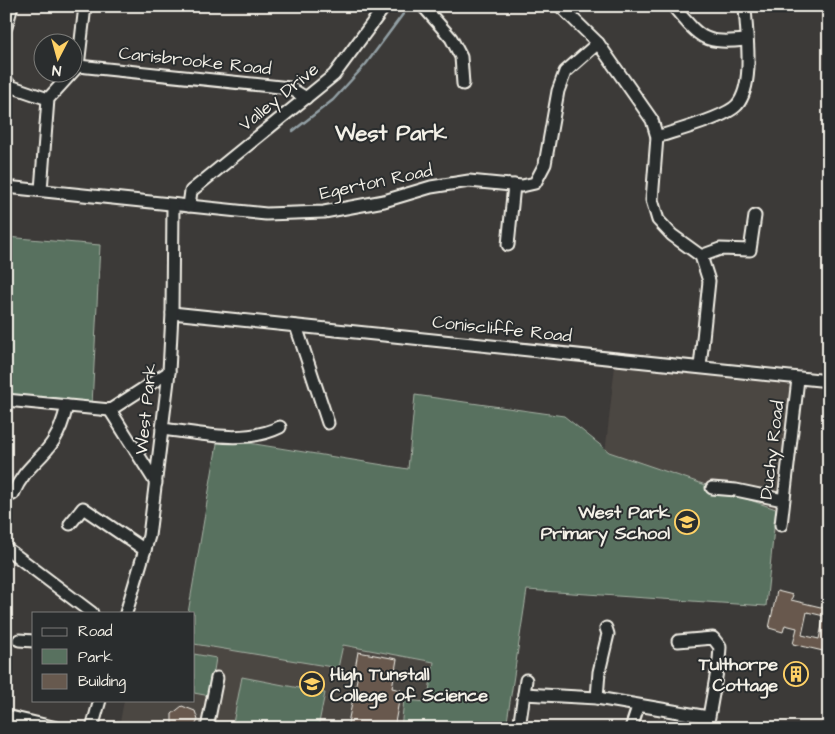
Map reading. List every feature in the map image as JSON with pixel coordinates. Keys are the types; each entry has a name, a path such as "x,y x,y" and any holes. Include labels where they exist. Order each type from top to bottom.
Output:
{"street":[{"path":"6,27 12,6"},
{"path":"82,32 85,6"},
{"name":"Valley Drive","path":"189,206 191,190 334,75 385,6"},
{"path":"423,6 451,38 458,51 461,57 463,84"},
{"path":"560,6 598,43 652,120 657,137 652,200 658,220 672,235 701,256 709,281 700,367"},
{"path":"673,6 693,30 705,38 718,43 746,40"},
{"path":"657,137 723,114 736,105 747,85 745,6"},
{"name":"Egerton Road","path":"6,187 266,214 324,212 384,201 431,187 469,181 514,186 535,183 545,164 558,92 565,72 598,43"},
{"name":"Carisbrooke Road","path":"82,66 290,88 306,98"},
{"path":"6,80 10,86 48,99"},
{"path":"41,190 48,99 63,82"},
{"path":"508,245 514,186"},
{"name":"West Park","path":"126,612 145,550 156,483 169,372 172,313 172,205"},
{"path":"701,256 720,249 750,250 755,216"},
{"name":"Coniscliffe Road","path":"172,313 829,381"},
{"path":"296,326 328,423"},
{"path":"6,400 110,410 169,372"},
{"name":"Duchy Road","path":"781,525 798,379"},
{"path":"13,494 20,478 54,441 67,406"},
{"path":"110,410 156,483"},
{"path":"162,429 226,436 252,436 280,428"},
{"path":"712,488 736,490 784,500"},
{"path":"70,524 83,508 145,550"},
{"path":"6,548 91,612"},
{"path":"597,698 598,672 608,634 606,628"},
{"path":"524,694 597,698 708,722 720,660 720,647 713,638 678,641"},
{"path":"18,640 32,640"},
{"path":"207,728 217,678"},
{"path":"519,728 526,680"},
{"path":"92,728 99,702"},
{"path":"631,728 638,707"},
{"path":"6,716 58,728"}],"shaded area":[{"name":"West Park Primary School","path":"615,365 788,384 790,390 767,603 590,588"},
{"name":"High Tunstall College of Science","path":"195,644 338,667 343,645 434,662 427,703 404,700 401,728 119,728 124,702 195,702"}],"green space":[{"path":"6,237 100,245 92,405 6,397"},
{"path":"415,395 564,416 609,452 776,509 766,606 527,590 506,728 401,728 404,700 427,702 434,662 343,645 338,668 195,644 195,612 188,612 218,438 408,469"},
{"path":"195,654 216,658 210,696 195,693"},
{"path":"242,677 325,693 318,728 232,728"}],"building":[{"path":"777,591 793,595 791,600 829,609 829,639 826,638 823,651 793,644 797,628 785,625 783,632 769,628","holes":["807,612 824,616 819,639 802,635"]},
{"path":"358,652 397,659 392,688 401,690 394,728 347,728 358,674 354,674"},
{"name":"Tulthorpe Cottage","path":"791,668 803,672 801,679 789,676"},
{"path":"182,706 195,711 198,720 194,728 172,728 172,714"}],"waterway":[{"path":"293,131 333,100 366,64 409,6"}],"place":[{"name":"West Park Primary School","path":"687,522"},
{"name":"Tulthorpe Cottage","path":"796,674"},
{"name":"High Tunstall College of Science","path":"312,684"}],"district":[{"name":"West Park","path":"391,133"}]}
